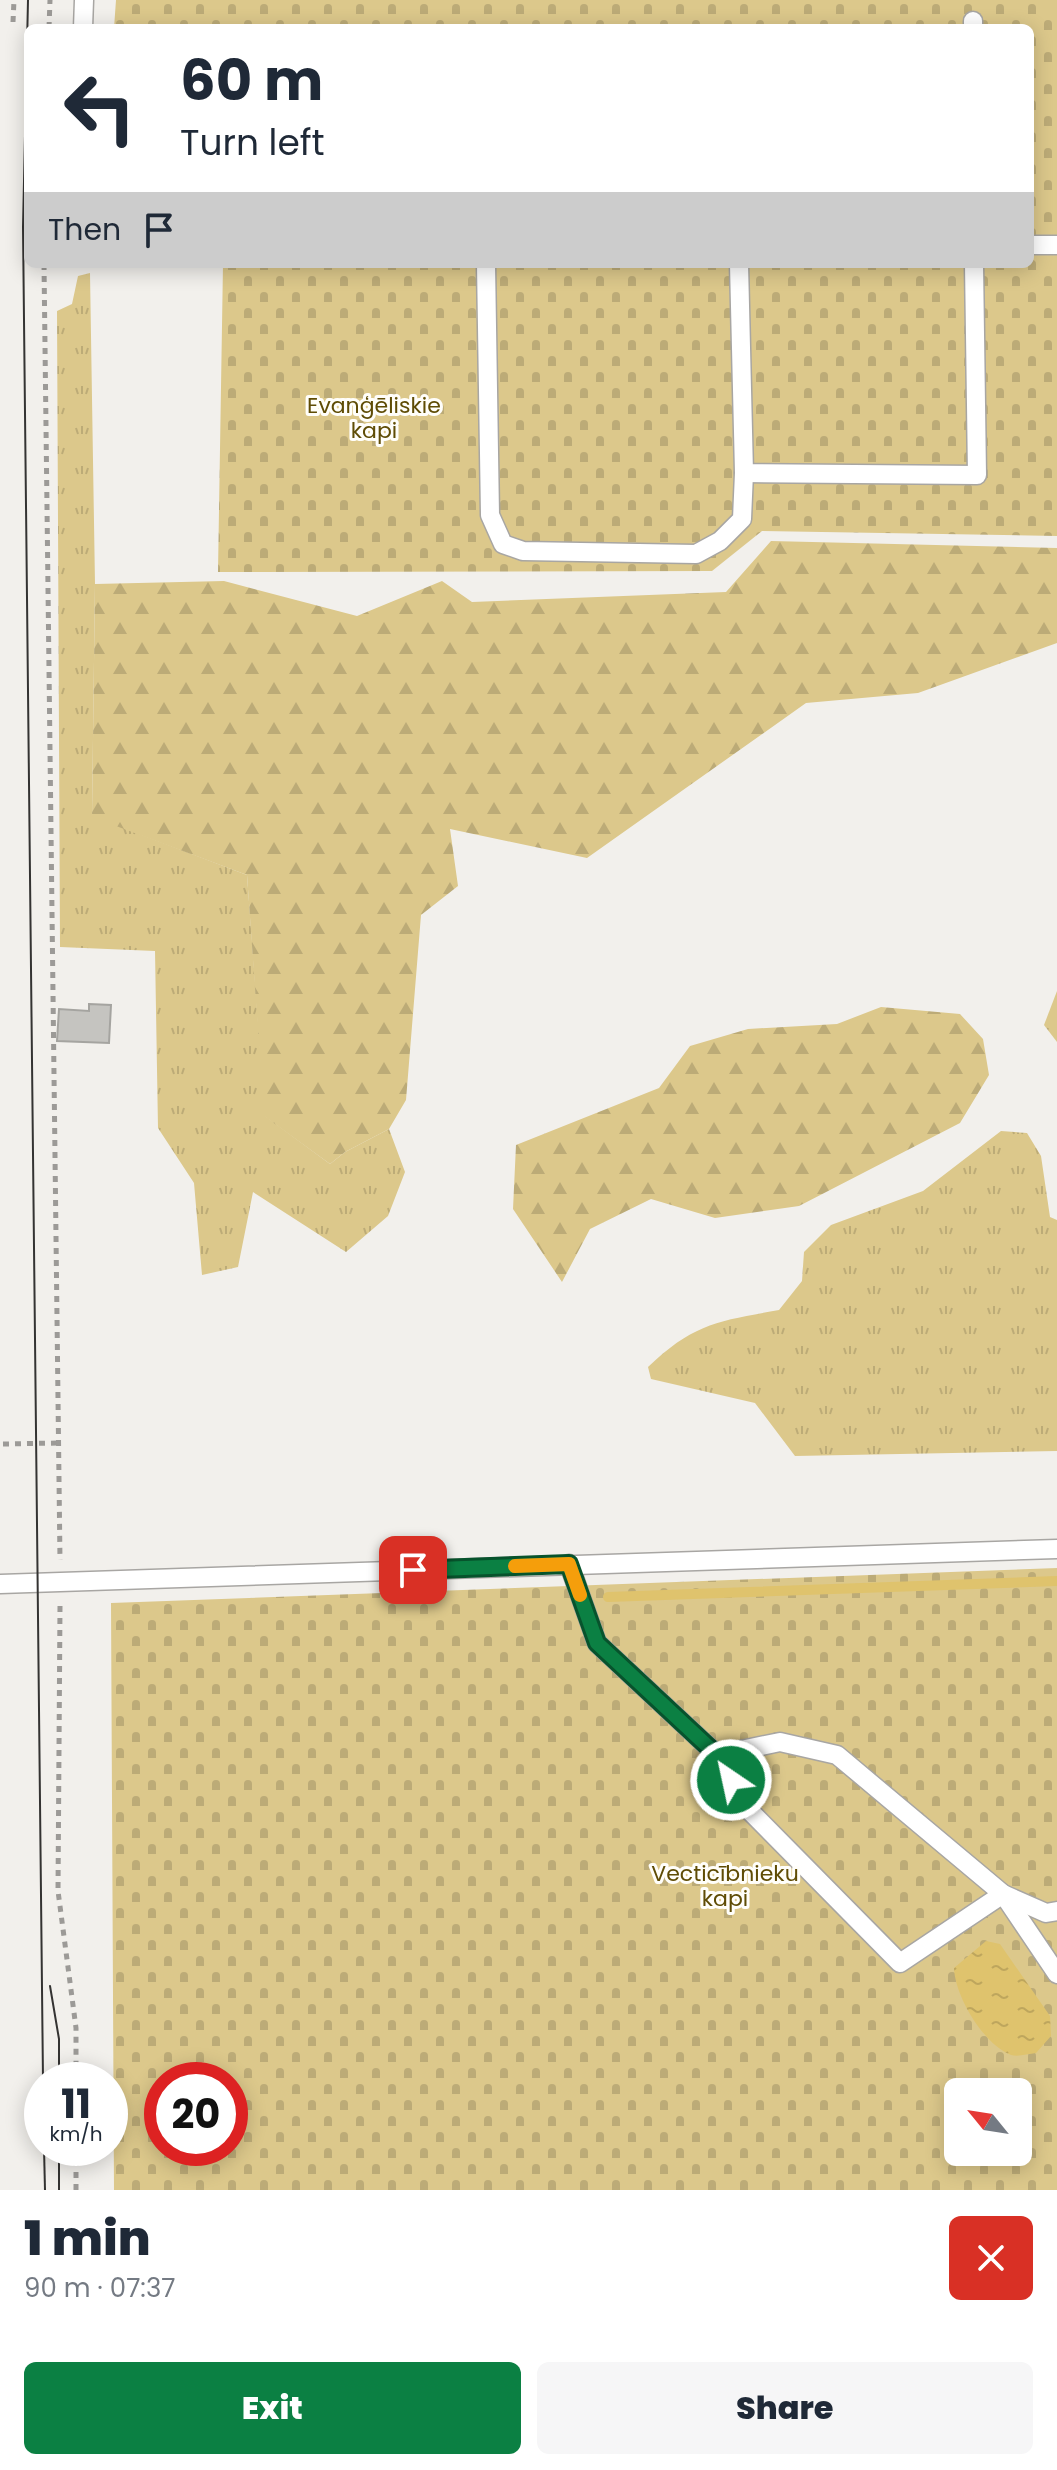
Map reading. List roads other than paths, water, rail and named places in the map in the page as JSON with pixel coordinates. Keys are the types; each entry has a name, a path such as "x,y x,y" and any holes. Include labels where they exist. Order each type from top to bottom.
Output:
{"lane":[{"path":"83,24 84,0"},
{"path":"1034,245 1057,245"},
{"path":"486,268 490,515 503,544 523,551 696,554 720,541 742,519 744,473 739,268"},
{"path":"744,473 977,475 974,268"},
{"path":"0,1584 1057,1549"},
{"path":"569,1564 597,1643 717,1755 744,1805 900,1963 1003,1894"},
{"path":"717,1755 780,1742 837,1755 1003,1894 1057,1974"},
{"path":"1003,1894 1046,1913 1057,1911"}],"water":[{"path":"986,1941 1000,1944 1050,2016 1051,2036 1036,2053 1014,2056 990,2041 972,2018 959,1992 954,1968"}],"waterway":[{"path":"608,1597 1057,1581"}],"tram line":[{"path":"27,24 28,0"},
{"path":"24,182 43,2062"},
{"path":"50,1986 59,2039 59,2062"},
{"path":"44,2166 45,2190"},
{"path":"59,2166 59,2190"}],"park label":[{"name":"Evanģēliskie kapi","path":"374,418"},
{"name":"Vecticībnieku kapi","path":"725,1886"}]}
